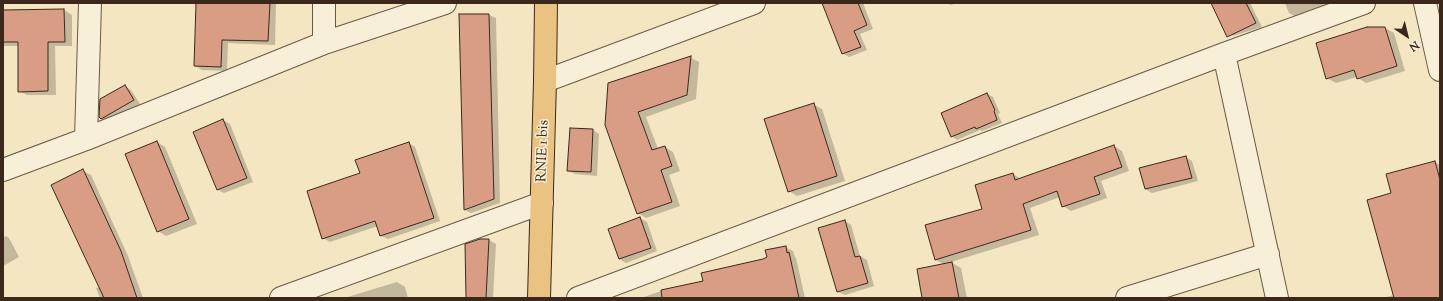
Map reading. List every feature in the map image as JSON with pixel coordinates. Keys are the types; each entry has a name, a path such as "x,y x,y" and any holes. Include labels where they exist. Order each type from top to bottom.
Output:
{"main road":[{"name":"RNIE 1 bis","path":"539,298 546,3"}],"street":[{"path":"86,139 90,3"},
{"path":"324,3 324,43"},
{"path":"3,170 86,139 324,43 445,3"},
{"path":"545,81 754,3"},
{"path":"578,298 1224,54 1364,3"},
{"path":"1424,3 1440,70"},
{"path":"1224,54 1277,298"},
{"path":"282,298 542,203"},
{"path":"1127,298 1268,254"}],"building":[{"path":"196,3 270,3 268,41 222,40 221,67 194,66"},
{"path":"822,3 858,3 867,25 854,31 861,47 842,54"},
{"path":"1211,3 1246,3 1256,23 1227,37"},
{"path":"64,9 65,42 48,42 48,91 18,92 18,42 3,42 3,10"},
{"path":"459,14 489,14 494,199 464,210"},
{"path":"1367,27 1385,27 1397,66 1357,79 1354,70 1326,79 1316,43"},
{"path":"691,56 687,95 638,112 652,150 665,146 672,166 661,170 672,202 637,214 605,125 608,83"},
{"path":"125,85 134,100 101,119 99,117 100,99"},
{"path":"987,93 995,110 997,120 951,137 941,113"},
{"path":"814,103 837,176 788,192 764,119"},
{"path":"223,119 247,178 217,190 193,132"},
{"path":"570,128 593,129 591,172 567,171"},
{"path":"157,141 189,219 157,232 125,154"},
{"path":"409,142 434,218 380,236 375,221 322,239 307,191 360,173 355,160"},
{"path":"1114,145 1122,167 1094,177 1100,194 1062,207 1057,191 1023,204 1031,230 935,260 925,225 982,209 975,185 1013,173 1015,180"},
{"path":"1186,156 1192,178 1145,189 1139,168"},
{"path":"1435,161 1440,180 1440,298 1394,298 1367,200 1391,193 1386,174"},
{"path":"83,169 121,251 137,298 104,298 51,185"},
{"path":"640,217 651,248 619,259 608,229"},
{"path":"845,220 855,257 860,256 868,283 837,292 818,228"},
{"path":"480,239 489,239 486,298 466,298 465,244"},
{"path":"786,246 787,253 789,252 799,298 662,298 661,290 703,281 701,273 763,259 767,257 765,250"},
{"path":"952,262 959,298 922,298 917,269"}]}
